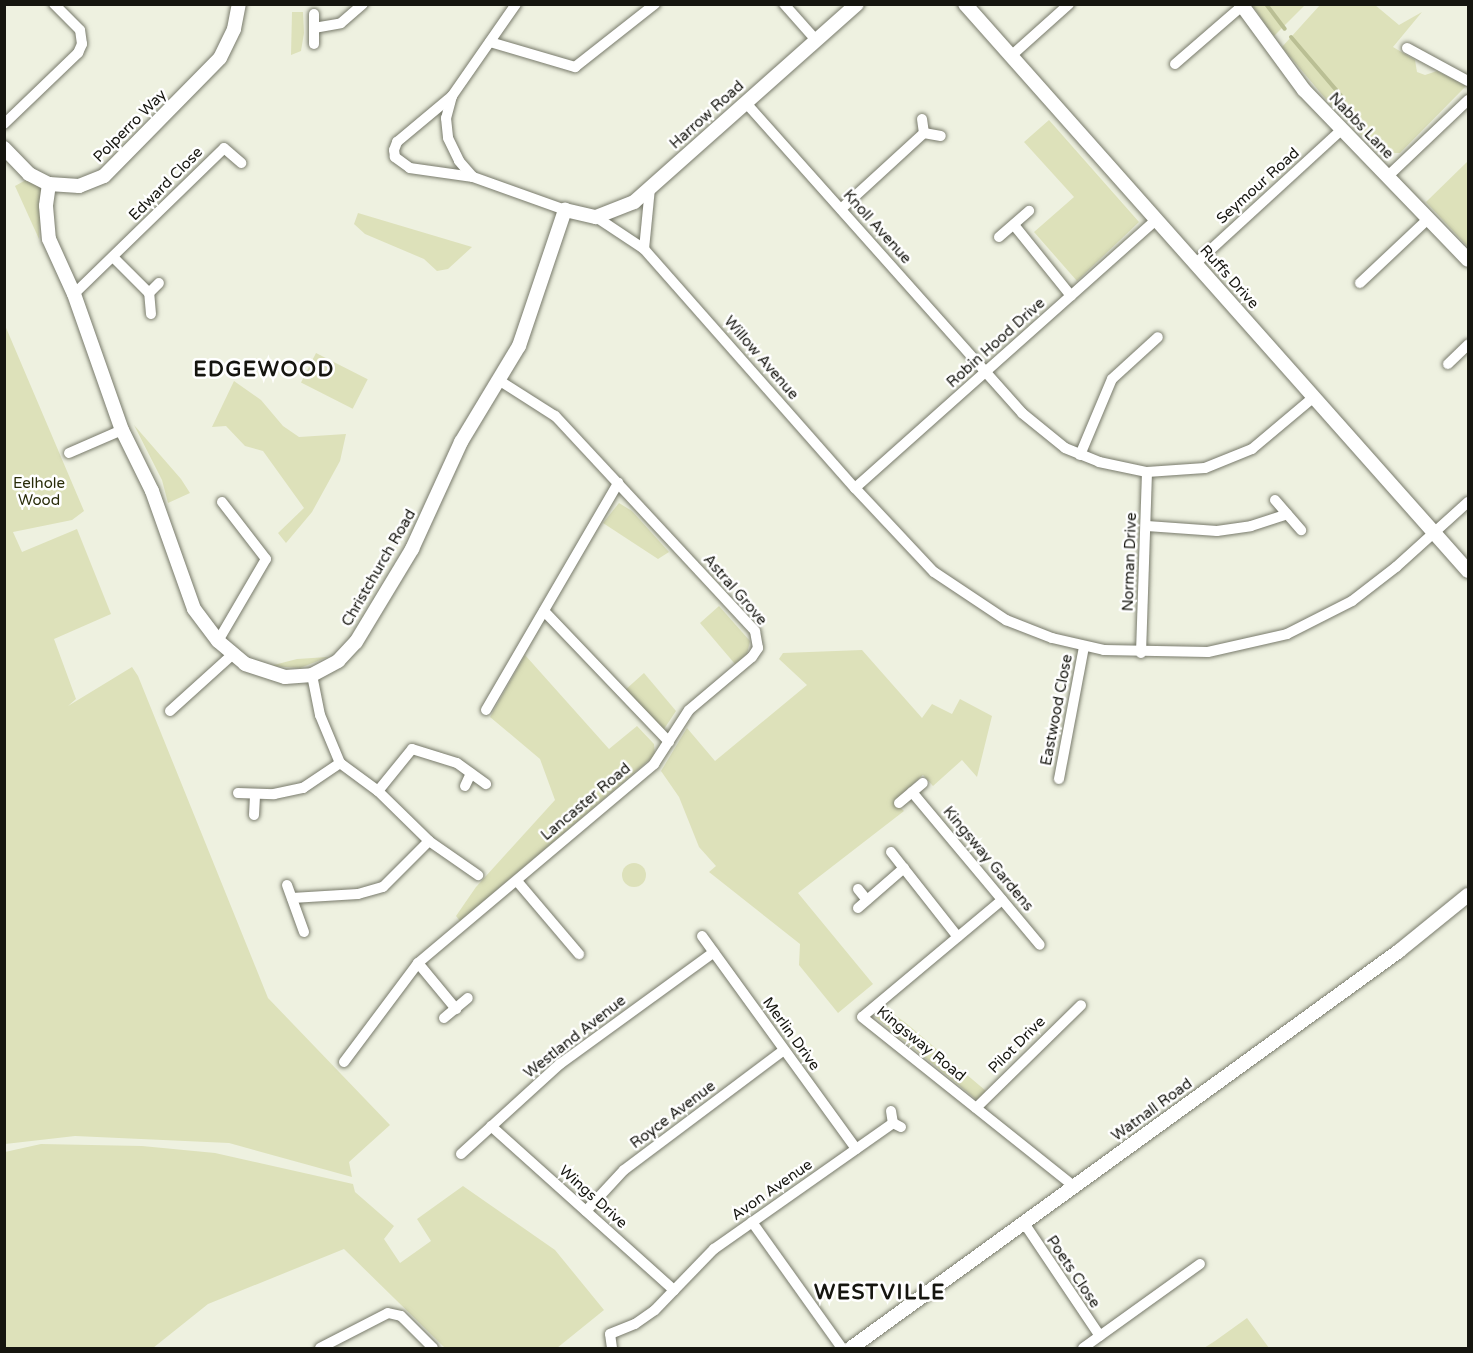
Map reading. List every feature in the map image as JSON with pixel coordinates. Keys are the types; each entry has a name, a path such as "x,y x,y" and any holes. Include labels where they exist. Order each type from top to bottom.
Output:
{"street":[{"path":"4,124 78,53 82,44 80,30 54,4"},
{"name":"Polperro Way","path":"4,148 29,174 49,184 79,186 104,176 215,64 234,29 239,4"},
{"path":"314,28 341,23 363,4"},
{"path":"516,4 452,96 397,142 395,157 410,168 473,177 565,210 596,217"},
{"path":"489,42 575,67 655,4"},
{"path":"784,4 816,40"},
{"name":"Harrow Road","path":"596,217 634,202 857,4"},
{"name":"Ruffs Drive","path":"965,4 1468,571"},
{"path":"1011,56 1069,4"},
{"path":"1175,64 1241,5"},
{"name":"Nabbs Lane","path":"1241,5 1288,71 1341,130 1468,260"},
{"path":"314,14 314,44"},
{"path":"1407,48 1468,81"},
{"path":"1422,71 1428,59"},
{"path":"452,96 446,118 448,138 459,161 473,177"},
{"path":"1387,177 1468,100"},
{"name":"Knoll Avenue","path":"746,103 1036,427 1080,455 1147,472 1205,468 1238,456 1270,436 1314,397"},
{"path":"922,119 924,133"},
{"name":"Seymour Road","path":"1195,264 1341,130"},
{"path":"841,209 924,133"},
{"path":"924,133 941,136"},
{"name":"Edward Close","path":"75,294 224,148 241,163"},
{"name":"Christchurch Road","path":"49,184 45,206 49,239 75,294 122,430 152,491 190,602 218,641 233,654 272,675 312,675 338,661 356,642 412,549 461,442 500,381 528,323 565,210"},
{"path":"644,249 650,188"},
{"path":"999,237 1029,212"},
{"name":"Willow Avenue","path":"596,217 644,249 855,488 934,572 969,599 1006,620 1084,647 1141,653 1208,652 1287,634 1352,601 1435,533 1468,502"},
{"path":"1360,283 1428,219"},
{"name":"Robin Hood Drive","path":"855,488 1156,220"},
{"path":"1014,225 1071,296"},
{"path":"114,258 149,293 151,314"},
{"path":"149,293 159,283"},
{"path":"1080,455 1112,379 1158,337"},
{"path":"1448,364 1468,345"},
{"name":"Astral Grove","path":"500,381 555,416 755,631 758,639 752,657 689,710 669,742"},
{"path":"69,453 122,430"},
{"name":"Norman Drive","path":"1141,653 1147,472"},
{"path":"486,710 618,483"},
{"path":"1275,500 1301,530"},
{"path":"218,641 266,559 222,502"},
{"path":"1147,526 1217,531 1251,526 1287,514"},
{"path":"544,611 669,742"},
{"name":"Eastwood Close","path":"1059,779 1084,647"},
{"path":"170,711 233,654"},
{"path":"312,675 320,715 340,763 378,791 429,842 478,875"},
{"name":"Lancaster Road","path":"344,1062 418,963 654,764 669,742"},
{"path":"378,791 412,749 457,763 486,784"},
{"path":"238,793 255,795 303,788 340,763"},
{"path":"465,786 471,773"},
{"path":"899,804 923,783"},
{"name":"Kingsway Gardens","path":"912,792 1040,945"},
{"path":"254,815 255,795"},
{"path":"292,898 358,894 383,887 429,842"},
{"path":"891,852 958,937"},
{"path":"858,908 904,868"},
{"path":"517,881 579,954"},
{"path":"287,885 304,932"},
{"path":"858,889 867,900"},
{"name":"Watnall Road","path":"851,1348 1391,957 1468,895"},
{"name":"Kingsway Road","path":"1002,900 862,1017 1075,1187"},
{"name":"Merlin Drive","path":"702,936 856,1149"},
{"name":"Westland Avenue","path":"461,1154 560,1064 714,952"},
{"path":"418,963 456,1009"},
{"path":"444,1018 468,999"},
{"name":"Pilot Drive","path":"976,1108 1081,1005"},
{"name":"Royce Avenue","path":"586,1211 624,1170 784,1050"},
{"name":"Avon Avenue","path":"612,1348 610,1334 635,1324 674,1290 714,1249 856,1149 897,1125 891,1111"},
{"name":"Wings Drive","path":"491,1126 674,1290"},
{"path":"752,1222 842,1348"},
{"name":"Poets Close","path":"1024,1223 1100,1336"},
{"path":"1083,1348 1200,1264"},
{"path":"320,1348 388,1313 401,1316 433,1348"}],"green space":[{"path":"1252,5 1305,5 1274,36"},
{"path":"1320,5 1375,5 1399,25 1422,12 1393,47 1415,60 1417,72 1425,75 1437,71 1466,86 1400,153 1379,153 1330,104 1282,47"},
{"path":"292,12 303,12 304,33 301,51 291,55"},
{"path":"1049,120 1139,222 1077,281 1034,232 1074,197 1024,142"},
{"path":"1468,161 1468,247 1426,202"},
{"path":"26,180 41,187 39,239 15,186"},
{"path":"358,213 472,247 448,269 437,271 424,259 365,234 354,224"},
{"name":"Eelhole Wood","path":"4,323 84,511 72,520 13,532 22,552 77,529 111,614 54,639 76,699 68,706 132,667 138,676 268,998 390,1125 349,1162 352,1177 229,1143 75,1136 5,1144"},
{"path":"316,353 368,379 353,409 301,382"},
{"path":"234,381 261,400 283,426 299,437 346,434 340,461 312,512 286,543 278,533 304,508 263,451 245,446 226,426 212,427"},
{"path":"134,425 181,479 190,493 168,503 162,480"},
{"path":"619,503 632,511 669,552 658,559 603,523"},
{"path":"719,606 750,641 747,654 735,664 700,623"},
{"path":"862,650 922,718 932,704 952,714 960,699 992,716 977,777 962,760 933,786 923,775 894,801 904,811 798,893 873,984 838,1013 799,965 800,944 709,872 716,866 699,847 679,797 661,771 687,728 715,761 807,685 779,659 783,653"},
{"path":"525,655 609,749 637,726 654,744 655,755 460,921 456,916 476,887 555,800 540,759 490,717"},
{"path":"328,657 300,668 270,666 297,659"},
{"path":"644,673 676,711 664,729 624,691"},
{"path":"634,863 642,867 646,875 642,883 634,887 626,883 622,875 626,867"},
{"path":"885,1008 986,1091 977,1100 875,1017"},
{"path":"41,1144 142,1146 215,1153 353,1184 355,1192 394,1226 384,1239 400,1263 431,1241 417,1219 463,1186 555,1250 604,1310 557,1348 445,1348 344,1249 208,1304 153,1348 5,1348 5,1152"},
{"path":"1247,1318 1269,1348 1204,1348 1215,1341"}],"waterway":[{"path":"1266,4 1285,29"},
{"path":"1291,37 1342,97"}],"district":[{"name":"EDGEWOOD","path":"264,370"},
{"name":"WESTVILLE","path":"880,1293"}]}
